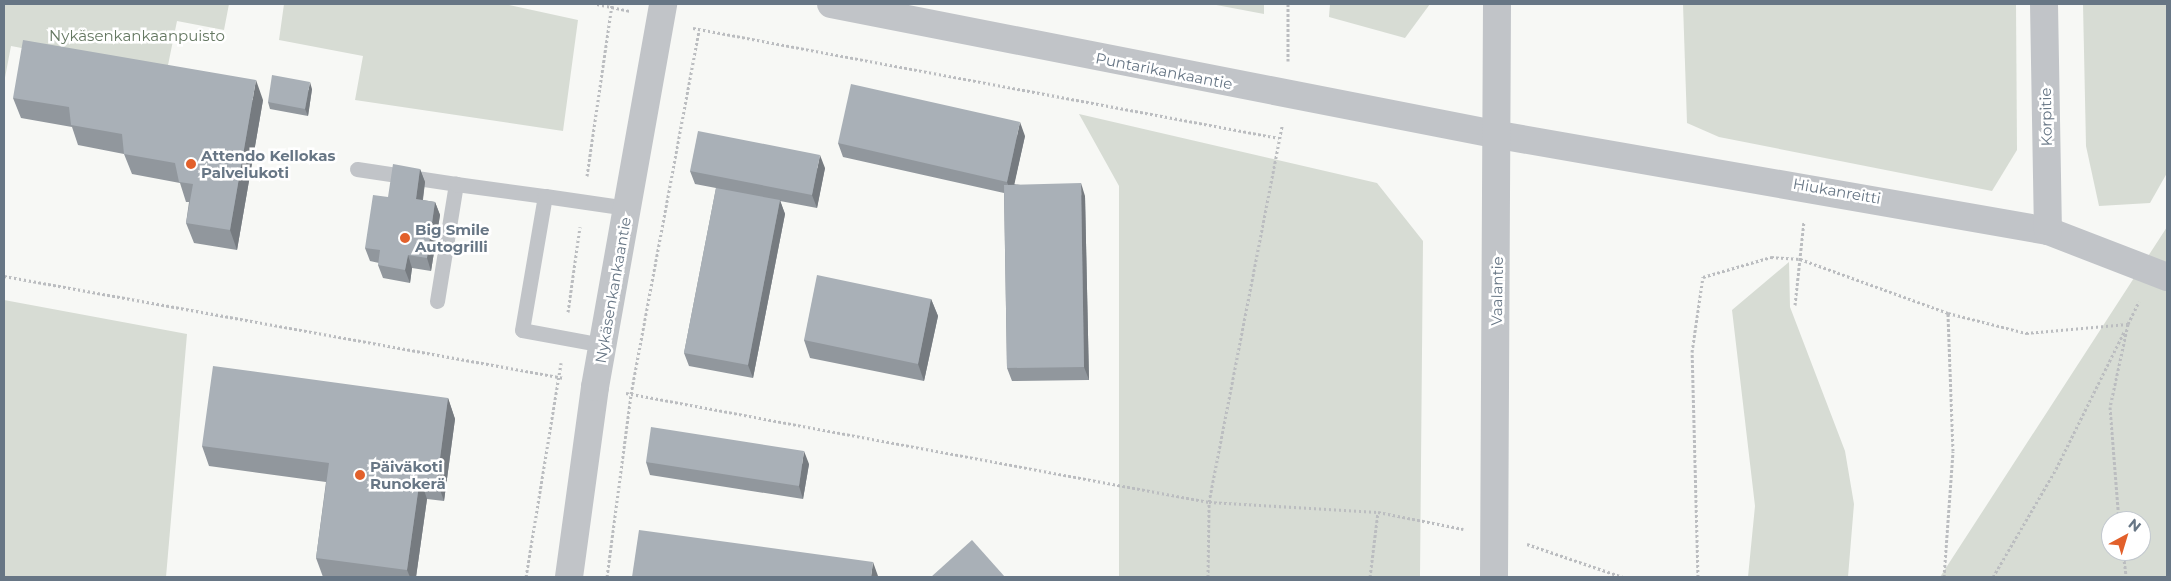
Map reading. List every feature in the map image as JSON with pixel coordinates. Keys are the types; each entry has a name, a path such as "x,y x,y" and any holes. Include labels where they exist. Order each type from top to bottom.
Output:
{"street":[{"name":"Puntarikankaantie","path":"830,4 1499,135"},
{"name":"Vaalantie","path":"1494,577 1499,135 1497,4"},
{"name":"Korpitie","path":"2044,4 2048,231"},
{"name":"Nykäsenkankaantie","path":"568,577 603,345 663,11"},
{"name":"Hiukanreitti","path":"1499,135 1808,185 2048,231 2161,274"}],"lane":[{"path":"357,169 628,208"},
{"path":"437,301 456,184"},
{"path":"544,196 522,330 603,345"}],"path":[{"path":"597,4 663,11 699,30 1279,138"},
{"path":"1208,577 1210,502 1287,95 1288,4"},
{"path":"526,577 564,338 612,5"},
{"path":"608,577 632,394 699,30"},
{"path":"1795,305 1808,185"},
{"path":"1698,577 1692,352 1703,277 1771,257 1800,259 1948,313 2026,333 2128,324"},
{"path":"1993,577 2056,469 2128,324 2161,274"},
{"path":"1944,577 1953,451 1948,313"},
{"path":"2118,511 2110,407 2128,324"},
{"path":"1210,502 1378,512 1494,535 1623,577"},
{"path":"1370,577 1378,512"},
{"path":"2124,561 2126,577"}],"green space":[{"name":"Nykäsenkankaanpuisto","path":"4,4 229,4 224,30 177,21 166,75 11,46 4,83"},
{"path":"284,4 505,4 578,20 563,131 355,100 363,56 279,40"},
{"path":"1211,4 1264,4 1264,14"},
{"path":"1330,4 1430,4 1405,38 1329,17"},
{"path":"1683,4 2016,4 2017,150 1992,191 1719,137 1687,123"},
{"path":"2083,4 2167,4 2167,173 2150,203 2099,206 2086,146"},
{"path":"1079,114 1377,183 1423,241 1420,577 1119,577 1119,186"},
{"path":"2167,227 2167,577 1940,577"},
{"path":"1789,262 1790,307 1845,451 1854,504 1848,577 1748,577 1755,506 1732,310"},
{"path":"4,300 187,334 166,577 4,577"}],"building":[{"name":"Attendo Kellokas Palvelukoti","path":"23,40 256,80 230,230 186,223 193,184 179,182 175,163 124,154 122,134 71,125 69,107 13,98"},
{"path":"272,75 310,82 305,109 268,102"},
{"path":"851,84 1020,122 1007,182 838,143"},
{"path":"698,131 820,155 812,195 690,171"},
{"name":"Big Smile Autogrilli","path":"393,164 420,169 416,199 435,202 427,258 408,255 405,270 378,265 380,250 365,248 373,195 388,197"},
{"path":"1081,183 1084,367 1007,368 1004,185"},
{"path":"716,188 780,200 748,365 684,353"},
{"path":"817,275 931,299 918,364 804,340"},
{"name":"Päiväkoti Runokerä","path":"213,366 448,398 437,481 420,478 407,570 316,558 329,463 202,446"},
{"path":"651,427 804,451 799,486 646,462"},
{"path":"639,530 873,562 871,577 632,577"},
{"path":"972,540 1005,577 931,577"}],"place":[{"name":"Attendo Kellokas Palvelukoti","path":"191,164"},
{"name":"Big Smile Autogrilli","path":"405,238"},
{"name":"Päiväkoti Runokerä","path":"360,475"}]}
